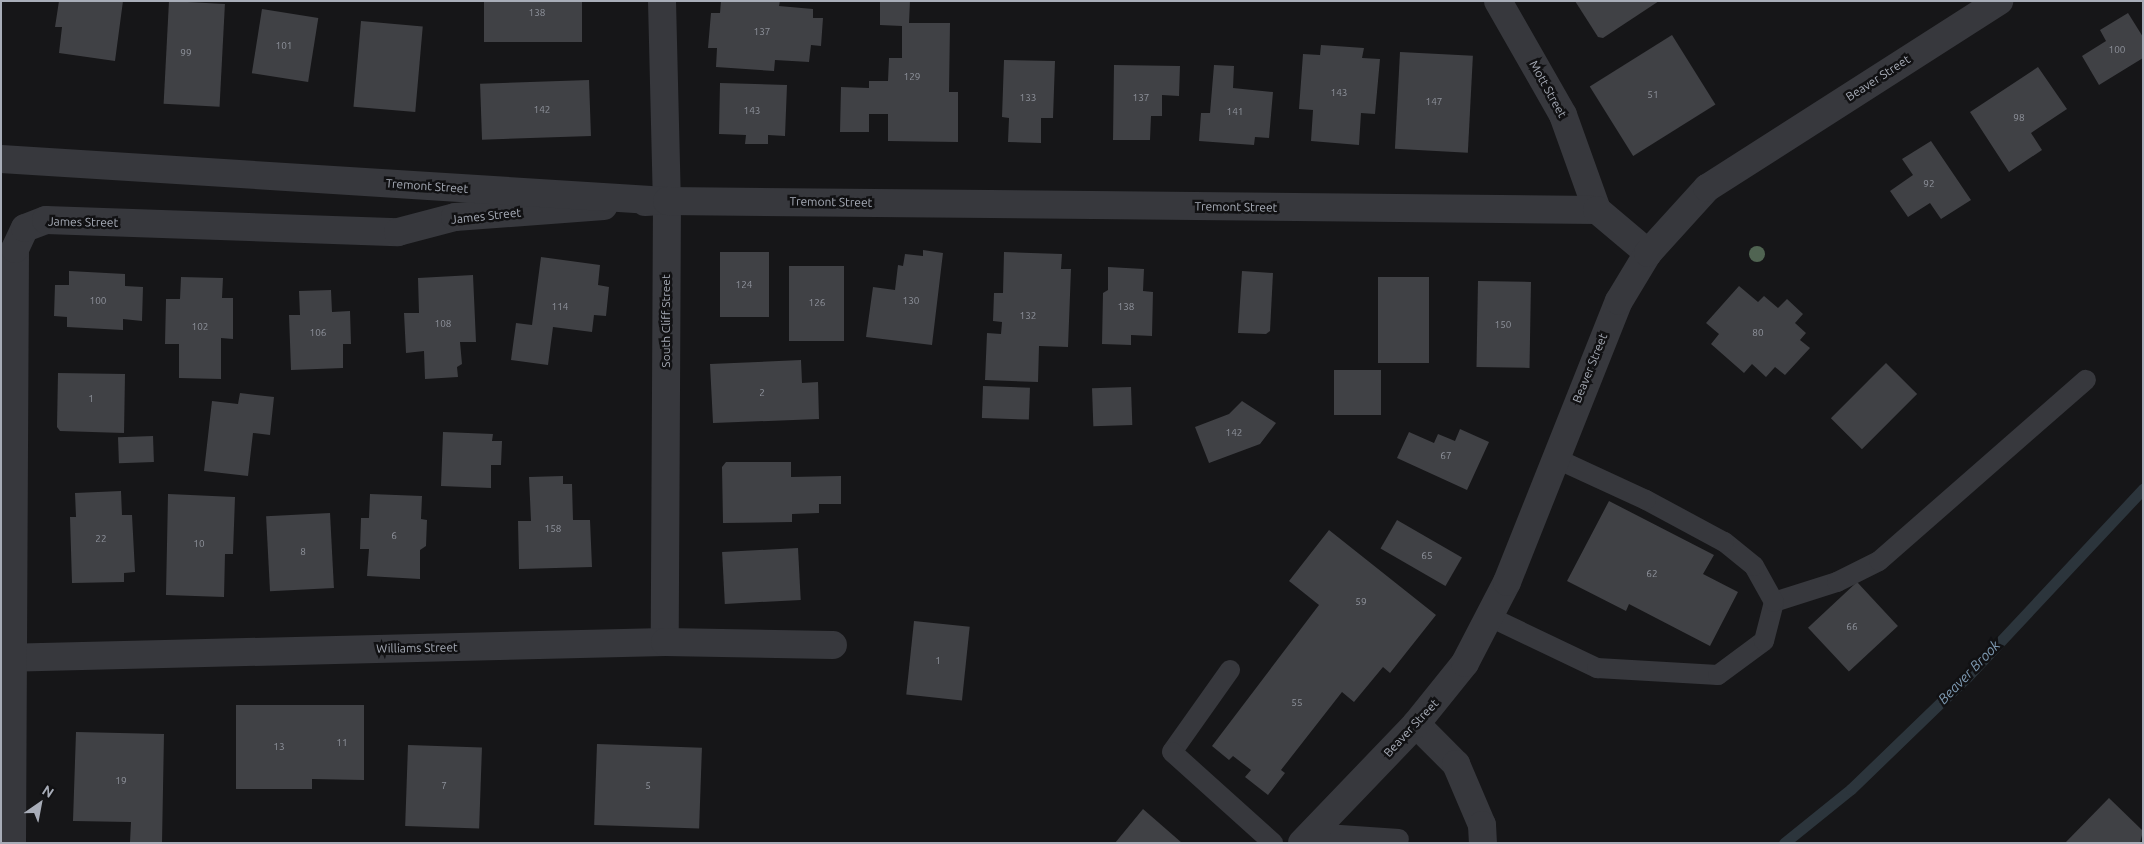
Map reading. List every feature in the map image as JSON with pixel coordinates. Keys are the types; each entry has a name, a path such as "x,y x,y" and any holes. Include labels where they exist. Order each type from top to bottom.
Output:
{"street":[{"name":"South Cliff Street","path":"662,1 667,201 665,642"},
{"name":"Mott Street","path":"1498,1 1563,115 1597,210"},
{"name":"Beaver Street","path":"1307,838 1451,685 1490,617 1618,301 1648,252 1708,188 1999,1"},
{"name":"Tremont Street","path":"1,160 667,201 1597,210"},
{"name":"James Street","path":"12,843 7,658 15,249 25,228 46,220 398,232 455,217 667,201"},
{"path":"1597,210 1648,252"},
{"name":"Williams Street","path":"7,658 665,642 832,645"},
{"path":"1416,724 1456,764 1482,825 1484,843"}],"lane":[{"path":"1774,602 1837,582 1879,561 2086,380"},
{"path":"1490,617 1597,668 1718,674 1764,641 1774,602 1754,566 1724,542 1646,500 1555,458"},
{"path":"1230,670 1172,752 1273,843"},
{"path":"1307,838 1399,839"}],"building":[{"path":"59,1 123,1 115,61 59,53 62,27 55,27"},
{"path":"169,1 225,4 220,107 164,104"},
{"path":"484,1 582,1 582,42 484,42"},
{"path":"721,1 780,1 779,6 813,9 813,18 823,18 821,46 811,45 809,62 775,60 774,71 716,67 717,48 708,48 711,13 720,13"},
{"path":"880,1 910,1 909,23 950,23 949,92 958,92 958,142 888,141 888,114 869,114 869,132 840,132 841,87 869,88 869,81 888,81 889,58 902,58 902,26 880,25"},
{"path":"1575,1 1659,1 1603,38 1598,37"},
{"path":"262,9 318,18 308,82 252,73"},
{"path":"2128,13 2143,37 2143,58 2099,85 2082,56 2106,41 2100,30"},
{"path":"361,21 423,26 415,112 354,107"},
{"path":"1672,35 1715,105 1633,156 1590,86"},
{"path":"1321,45 1364,48 1362,58 1380,59 1375,114 1361,113 1359,145 1311,141 1313,110 1299,109 1303,54 1320,55"},
{"path":"1400,52 1473,56 1468,153 1395,149"},
{"path":"1004,60 1055,61 1053,118 1041,118 1041,143 1008,142 1009,118 1002,117"},
{"path":"1114,65 1180,66 1179,96 1162,95 1162,116 1151,116 1150,140 1113,140"},
{"path":"1214,65 1234,66 1233,88 1273,92 1269,138 1255,137 1254,145 1199,141 1201,113 1210,113"},
{"path":"2038,67 2067,109 2031,133 2042,150 2009,172 1970,112"},
{"path":"589,80 591,136 482,140 480,84"},
{"path":"720,83 787,85 785,136 768,135 768,144 745,144 746,135 719,134"},
{"path":"1931,141 1971,200 1941,219 1930,203 1908,217 1890,191 1913,175 1902,159"},
{"path":"923,250 943,253 932,345 866,337 873,287 895,290 898,265 903,266 905,254 923,256"},
{"path":"720,252 769,252 769,317 720,317"},
{"path":"1004,252 1062,254 1061,269 1071,269 1068,347 1039,346 1038,382 985,380 987,333 1001,334 1002,322 993,321 994,293 1003,293"},
{"path":"541,257 600,265 598,285 609,287 606,316 594,315 592,332 553,327 548,365 511,360 516,323 532,325"},
{"path":"789,266 844,266 844,341 789,341"},
{"path":"1108,267 1144,269 1143,291 1153,292 1152,336 1131,335 1131,345 1102,344 1103,293 1108,290"},
{"path":"69,271 125,274 125,286 143,287 142,321 123,319 123,330 67,327 67,317 54,316 55,285 69,285"},
{"path":"1242,271 1273,273 1270,331 1266,334 1238,333"},
{"path":"473,275 476,342 460,342 462,364 457,367 458,377 425,379 424,351 406,353 404,313 419,313 418,278"},
{"path":"181,277 223,278 222,298 233,298 233,339 221,338 221,379 179,378 179,344 165,344 166,299 180,299"},
{"path":"1378,277 1429,277 1429,363 1378,363"},
{"path":"1478,281 1531,282 1529,368 1476,367"},
{"path":"1739,286 1758,302 1764,296 1778,308 1787,299 1803,314 1795,323 1806,333 1800,340 1810,348 1785,375 1775,367 1766,377 1752,364 1744,373 1711,344 1719,334 1706,323"},
{"path":"331,290 332,312 350,311 351,344 343,344 343,368 291,370 289,315 300,315 299,291"},
{"path":"801,360 802,383 818,382 819,419 713,423 710,364"},
{"path":"1886,363 1917,394 1862,449 1831,418"},
{"path":"1334,370 1381,370 1381,415 1334,415"},
{"path":"58,373 125,374 124,433 60,431 57,427"},
{"path":"983,386 1030,388 1029,420 982,418"},
{"path":"1131,387 1132,425 1093,426 1092,388"},
{"path":"240,393 274,397 270,435 253,433 248,476 204,471 212,401 238,404"},
{"path":"1242,401 1276,423 1260,444 1209,463 1195,427 1229,414"},
{"path":"1460,429 1489,442 1467,490 1397,458 1409,432 1434,443 1438,434 1455,441"},
{"path":"443,432 493,434 492,441 502,441 501,465 491,465 491,488 441,486"},
{"path":"153,436 154,462 119,463 118,437"},
{"path":"726,462 791,462 791,477 841,476 841,504 819,504 819,513 792,514 792,522 723,523 722,467"},
{"path":"563,476 563,484 572,484 573,520 590,520 592,567 519,569 518,521 531,521 529,477"},
{"path":"121,491 122,515 132,515 135,572 124,573 124,582 72,583 70,517 76,517 75,493"},
{"path":"168,494 235,497 233,554 225,554 224,597 166,595"},
{"path":"370,494 422,496 421,519 427,520 426,546 420,550 420,579 367,576 369,549 360,549 361,518 369,518"},
{"path":"1609,501 1714,555 1703,574 1738,592 1710,646 1629,604 1626,611 1567,581"},
{"path":"330,513 334,588 270,591 266,516"},
{"path":"1397,520 1462,558 1445,586 1380,549"},
{"path":"1329,530 1436,615 1390,673 1383,667 1354,702 1342,692 1281,770 1285,773 1268,795 1245,777 1251,770 1233,756 1229,760 1212,746 1319,605 1289,581"},
{"path":"798,548 801,600 725,604 722,552"},
{"path":"1857,582 1898,626 1849,672 1808,628"},
{"path":"914,621 970,627 962,700 906,695"},
{"path":"236,705 364,705 364,780 312,779 312,789 236,789"},
{"path":"76,732 164,734 162,843 130,842 131,822 73,821"},
{"path":"597,744 702,748 699,829 594,825"},
{"path":"408,745 482,748 479,829 405,826"},
{"path":"2109,798 2143,831 2140,843 2065,843"},
{"path":"1143,809 1182,843 1115,843"}],"waterway":[{"name":"Beaver Brook","path":"1784,843 1851,789 1967,677 2143,489"}]}
